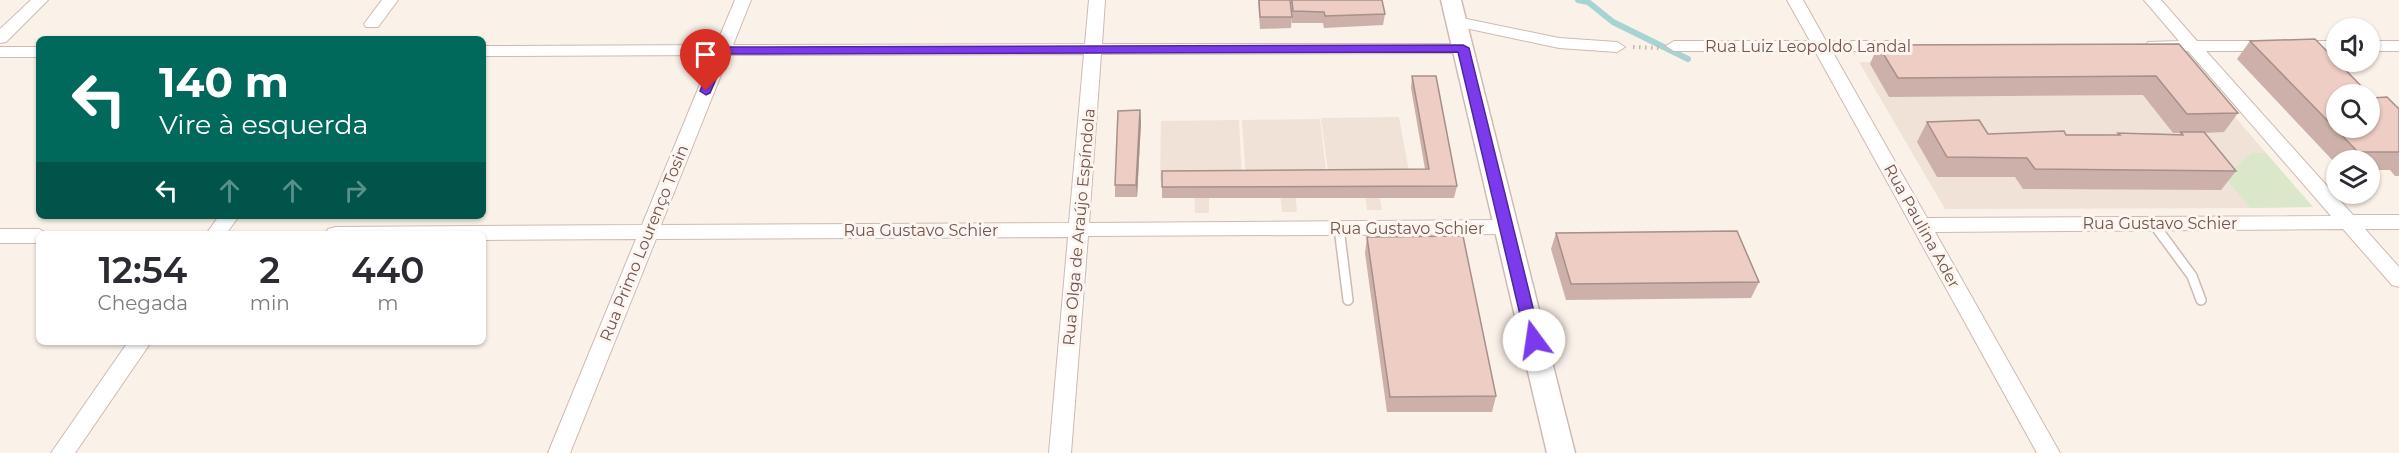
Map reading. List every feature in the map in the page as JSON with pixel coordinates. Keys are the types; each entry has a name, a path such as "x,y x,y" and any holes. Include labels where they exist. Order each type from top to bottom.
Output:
{"street":[{"path":"0,38 40,0"},
{"path":"372,24 390,0"},
{"name":"Rua Primo Lourenço Tosin","path":"559,453 743,0"},
{"name":"Rua Olga de Araújo Espíndola","path":"1060,453 1097,0"},
{"name":"Rua Paulina Ader","path":"1795,0 2049,453"},
{"path":"2152,0 2399,280"},
{"path":"1454,11 1501,29 1559,43 1617,46"},
{"path":"1454,11 1561,453"},
{"name":"Rua Luiz Leopoldo Landal","path":"1667,47 1914,46"},
{"path":"2135,46 2326,46"},
{"path":"2380,46 2399,46"},
{"path":"486,51 1463,48"},
{"path":"0,52 36,52"},
{"name":"Rua Gustavo Schier","path":"1921,225 2399,222"},
{"name":"Rua Gustavo Schier","path":"486,233 1506,227"},
{"path":"0,236 36,236"},
{"path":"62,453 138,345"}],"lane":[{"path":"2153,223 2192,276 2201,300"},
{"path":"1340,228 1348,300"}],"path":[{"path":"1617,46 1667,47"}],"shaded area":[{"path":"2187,61 2266,153 2251,153 2224,177 2250,208 1945,209 1859,62"},
{"path":"1399,117 1410,177 1377,178 1382,210 1367,210 1363,178 1329,178 1321,118"},
{"path":"1320,119 1327,179 1294,179 1297,212 1282,212 1279,180 1246,180 1242,120"},
{"path":"1239,120 1242,180 1209,180 1209,213 1195,213 1194,181 1160,181 1161,121"}],"green space":[{"path":"2251,153 2266,153 2313,207 2250,208 2224,177"}],"building":[{"path":"1259,0 1290,0 1292,17 1260,17"},
{"path":"1292,0 1382,0 1385,14 1325,16 1324,12 1293,11"},
{"path":"2315,39 2326,50 2326,72 2347,72 2359,84 2326,84 2326,119 2250,41"},
{"path":"2179,44 2238,113 2187,114 2156,76 1898,78 1878,45"},
{"path":"1412,76 1436,76 1457,186 1162,187 1162,171 1429,169"},
{"path":"2380,97 2387,97 2399,109 2399,152 2356,150 2344,138 2380,138"},
{"path":"1140,110 1136,185 1115,185 1118,111"},
{"path":"1979,120 1988,134 2064,131 2066,135 2120,135 2118,133 2183,135 2181,132 2204,132 2236,171 2035,169 2027,158 1947,157 1927,122"},
{"path":"1737,231 1759,282 1571,284 1556,233"},
{"path":"1463,236 1496,396 1390,397 1367,237"}],"waterway":[{"path":"1578,0 1588,2 1613,22 1688,59"}],"route":[{"path":"706,91 722,50 1463,48 1534,340"}]}
